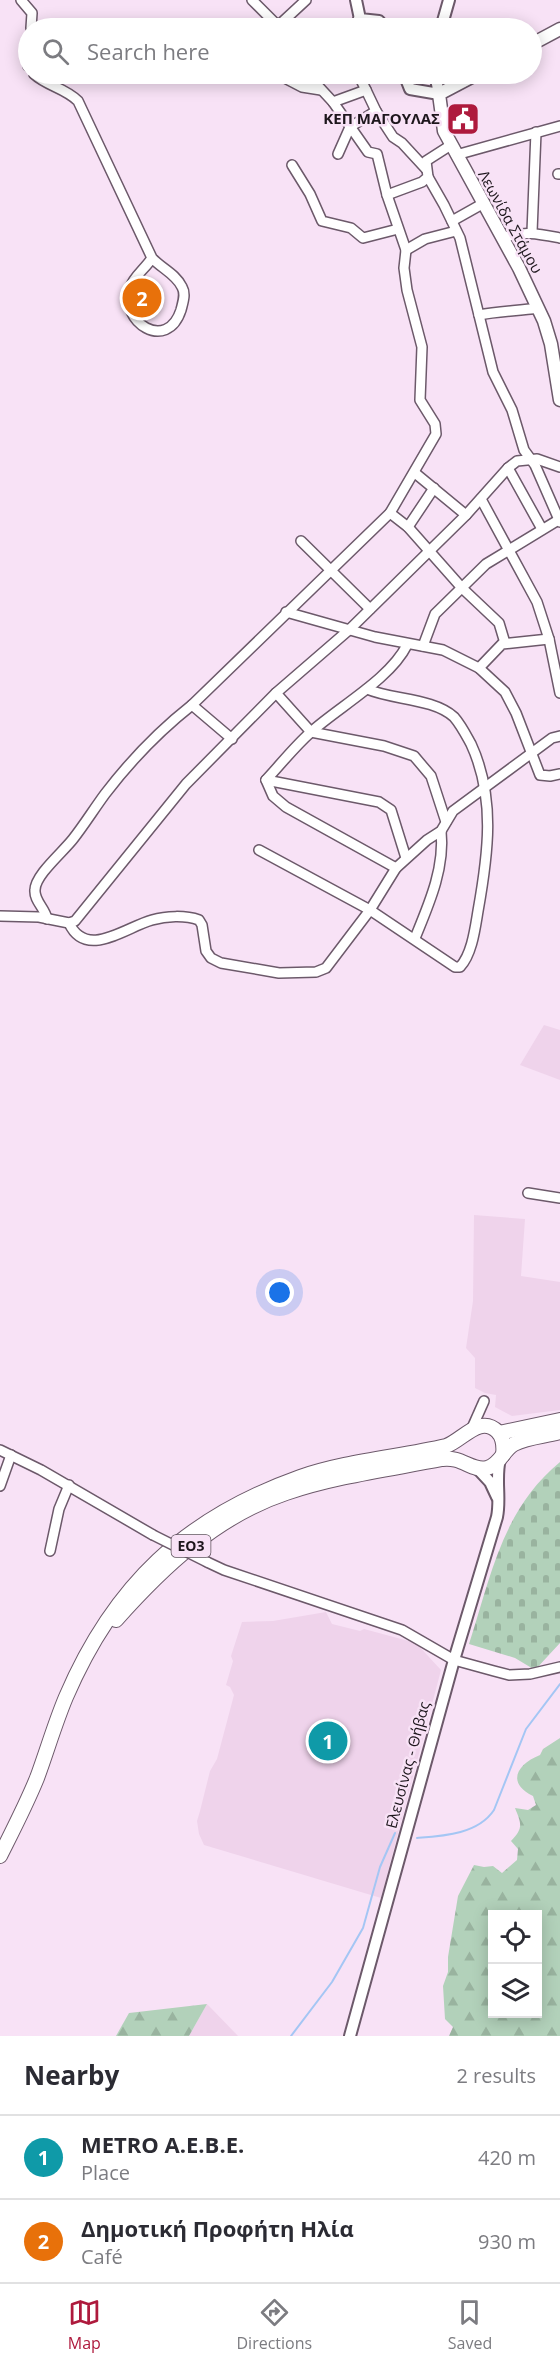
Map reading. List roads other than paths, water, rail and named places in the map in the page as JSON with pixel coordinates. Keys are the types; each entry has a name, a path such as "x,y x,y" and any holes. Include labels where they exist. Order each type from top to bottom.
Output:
{"main road":[{"path":"542,38 560,29"},
{"path":"439,94 458,84"},
{"name":"Λεωνίδα Στάμου","path":"439,94 444,131 484,202 538,308 558,370 560,400"},
{"name":"ΕΟ3","path":"0,1856 32,1790 65,1699 90,1651 116,1606 140,1576 178,1541 223,1512 260,1493 300,1477 446,1446 468,1432 483,1426 496,1431 560,1420"},
{"path":"496,1431 504,1443 501,1457"},
{"path":"468,1432 461,1450 472,1465"},
{"name":"ΕΟ3","path":"90,1651 124,1611 172,1562 215,1529 251,1508 287,1493 337,1480 448,1458 472,1465 492,1467 517,1442 560,1432"}],"street":[{"path":"21,0 32,13 32,18"},
{"path":"252,0 270,18"},
{"path":"288,18 306,0"},
{"path":"356,0 359,18"},
{"path":"444,18 449,0"},
{"path":"51,84 64,89 78,101 152,258 178,281 184,293 178,318 170,329 161,332 140,324 129,308 128,301 130,287 152,258"},
{"path":"296,84 321,90"},
{"path":"47,919 46,912 34,890 41,874 74,838 130,764 161,730 192,705 390,513 415,473 437,430 420,400 422,347 407,290 404,268 406,250 387,195 381,162 377,154 368,152 333,102 316,84"},
{"path":"363,84 376,111 393,137 402,143 427,173 452,221 467,260 493,372 512,410 524,450 535,465 560,520 486,564 435,614 423,646"},
{"path":"408,84 410,89 439,94 437,84"},
{"path":"333,102 366,90"},
{"path":"338,154 350,127 376,111"},
{"path":"387,195 422,182 427,173 426,162 454,150 560,126"},
{"path":"532,232 536,132"},
{"path":"292,165 310,194 322,220 351,228 363,238 399,229"},
{"path":"452,221 484,202"},
{"path":"406,250 425,239 456,231"},
{"path":"503,238 532,232 560,238"},
{"path":"479,315 503,310 518,311 538,308"},
{"path":"0,916 22,915 69,923 82,914 186,784 276,693 350,629 466,515 508,468 517,461 531,459 560,467"},
{"path":"508,468 542,529"},
{"path":"415,473 466,515"},
{"path":"408,527 434,488"},
{"path":"481,499 537,602 557,665 560,693"},
{"path":"390,513 408,527 462,588 499,623 505,643"},
{"path":"301,541 332,569 370,609"},
{"path":"286,612 407,645 444,650 479,668 505,692 516,712 540,775 560,774"},
{"path":"479,668 498,646 505,643 549,639"},
{"path":"266,780 311,732 367,690 403,653 407,645"},
{"path":"259,850 370,910 415,938 455,967 460,967 466,961 476,924 485,870 489,817 486,789 476,755 465,731 454,718 437,708 367,690"},
{"path":"276,693 311,732 384,746 414,756 431,776 446,822"},
{"path":"192,705 232,739"},
{"path":"69,923 78,937 88,941 100,940 154,919 191,917 199,920 202,925 206,951 211,958 221,963 279,973 316,972 326,968 370,910 396,868 441,831 453,812 552,738 560,736"},
{"path":"266,780 379,801 391,810 406,858"},
{"path":"266,780 273,796 286,807 396,868"},
{"path":"415,938 439,871 441,831"},
{"path":"528,1193 560,1198"},
{"path":"468,1432 484,1401 486,1415 496,1431"},
{"path":"0,1450 69,1485 153,1535 224,1570 402,1630 454,1660 510,1674 538,1673 560,1667"},
{"path":"0,1486 11,1455"},
{"name":"Ελευσίνας - Θήβας","path":"350,2036 454,1660 495,1524 499,1503 498,1473 501,1457"},
{"path":"472,1465 490,1482 499,1503"},
{"path":"50,1551 59,1509 69,1485"}],"waterway":[{"path":"417,1838 460,1832 470,1829 487,1818 494,1810 526,1729 560,1684"},
{"path":"291,2036 332,1982 363,1928 380,1867 395,1833"}],"place":[{"name":"ΚΕΠ ΜΑΓΟΥΛΑΣ","path":"463,119"},
{"name":"Δημοτική Προφήτη Ηλία","path":"142,298"},
{"name":"METRO Α.Ε.Β.Ε.","path":"328,1741"}]}
